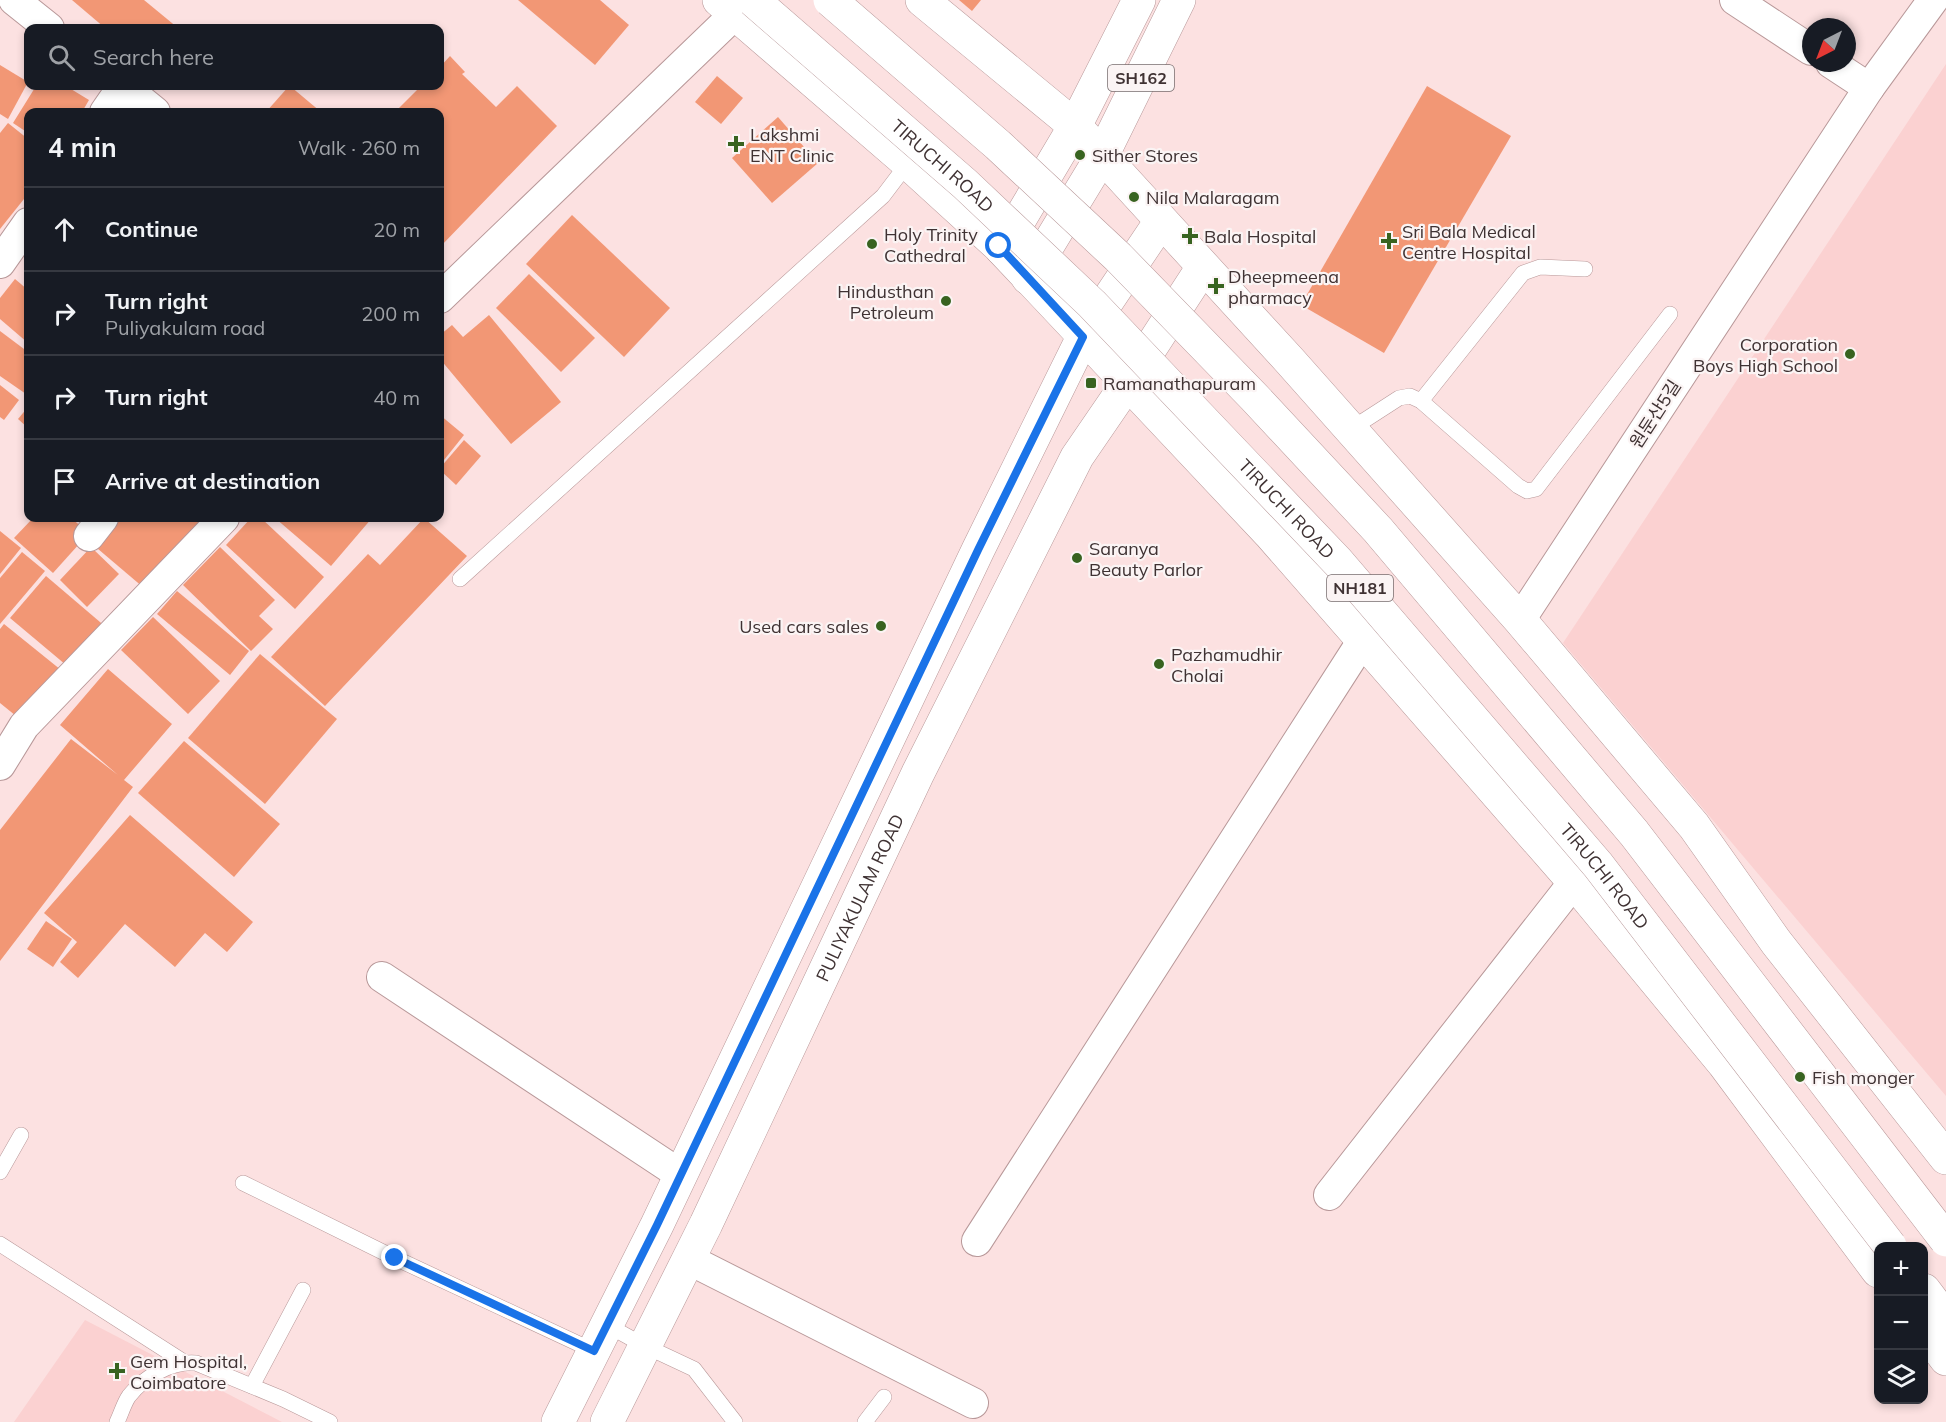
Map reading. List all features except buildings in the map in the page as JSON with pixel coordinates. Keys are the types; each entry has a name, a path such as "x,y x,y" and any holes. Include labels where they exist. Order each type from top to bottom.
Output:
{"main road":[{"name":"NH181","path":"830,0 998,145 1118,257 1378,530 1634,833 1946,1240"},
{"path":"922,0 1075,126 1351,429 1520,620 1694,825 1776,942 1946,1158"},
{"name":"SH162","path":"1075,126 1140,0"},
{"name":"SH162","path":"1102,156 1179,0"},
{"path":"736,5 1002,249 1270,534 1574,882 1724,1064 1874,1266"},
{"name":"TIRUCHI ROAD","path":"736,5 965,184 1092,304 1338,562 1598,865 1887,1242"},
{"path":"1002,249 1075,126"},
{"path":"1029,278 1102,156"},
{"path":"558,1422 681,1175 978,550 1083,337 1161,220"},
{"name":"PULIYAKULAM ROAD","path":"607,1422 688,1259 923,763 1077,457 1203,267"},
{"path":"1928,1296 1946,1319"},
{"path":"1928,1336 1946,1359"}],"street":[{"path":"14,0 44,24"},
{"path":"1735,0 1802,44"},
{"name":"원둔산5길","path":"1520,620 1869,88 1933,0"},
{"path":"444,294 736,5"},
{"path":"1845,72 1869,88"},
{"path":"108,108 120,90"},
{"path":"128,90 150,108"},
{"path":"0,263 24,229"},
{"path":"0,765 24,726 220,522"},
{"path":"977,1241 1363,640"},
{"path":"1329,1196 1574,882"},
{"path":"382,977 681,1175"},
{"path":"688,1259 973,1403"}],"lane":[{"path":"460,579 883,196 908,163"},
{"path":"1421,401 1523,273 1540,267 1585,268"},
{"path":"1351,429 1399,398 1410,396 1421,401 1518,486 1527,491 1536,489 1670,314"},
{"path":"0,1172 21,1135"},
{"path":"243,1183 395,1258 601,1338 645,1346 694,1369 735,1422"},
{"path":"0,1244 184,1362 196,1363 252,1386 330,1422"},
{"path":"252,1386 303,1290"},
{"path":"117,1422 128,1397 147,1378 184,1362"},
{"path":"865,1422 884,1397"}],"shaded area":[{"name":"Corporation Boys High School","path":"1946,64 1946,1096 1563,643"},
{"name":"Gem Hospital, Coimbatore","path":"85,1320 282,1422 14,1422"}],"place":[{"name":"Lakshmi ENT Clinic","path":"736,144"},
{"name":"Sither Stores","path":"1080,155"},
{"name":"Nila Malaragam","path":"1134,197"},
{"name":"Bala Hospital","path":"1190,236"},
{"name":"Sri Bala Medical Centre Hospital","path":"1389,241"},
{"name":"Holy Trinity Cathedral","path":"872,244"},
{"name":"Dheepmeena pharmacy","path":"1216,286"},
{"name":"Hindusthan Petroleum","path":"946,301"},
{"name":"Corporation Boys High School","path":"1850,354"},
{"name":"Ramanathapuram","path":"1091,383"},
{"name":"Saranya Beauty Parlor","path":"1077,558"},
{"name":"Used cars sales","path":"881,626"},
{"name":"Pazhamudhir Cholai","path":"1159,664"},
{"name":"Fish monger","path":"1800,1077"},
{"name":"Gem Hospital, Coimbatore","path":"117,1371"}],"route":[{"path":"395,1258 594,1351 657,1225 978,550 1083,337 999,246"}]}
